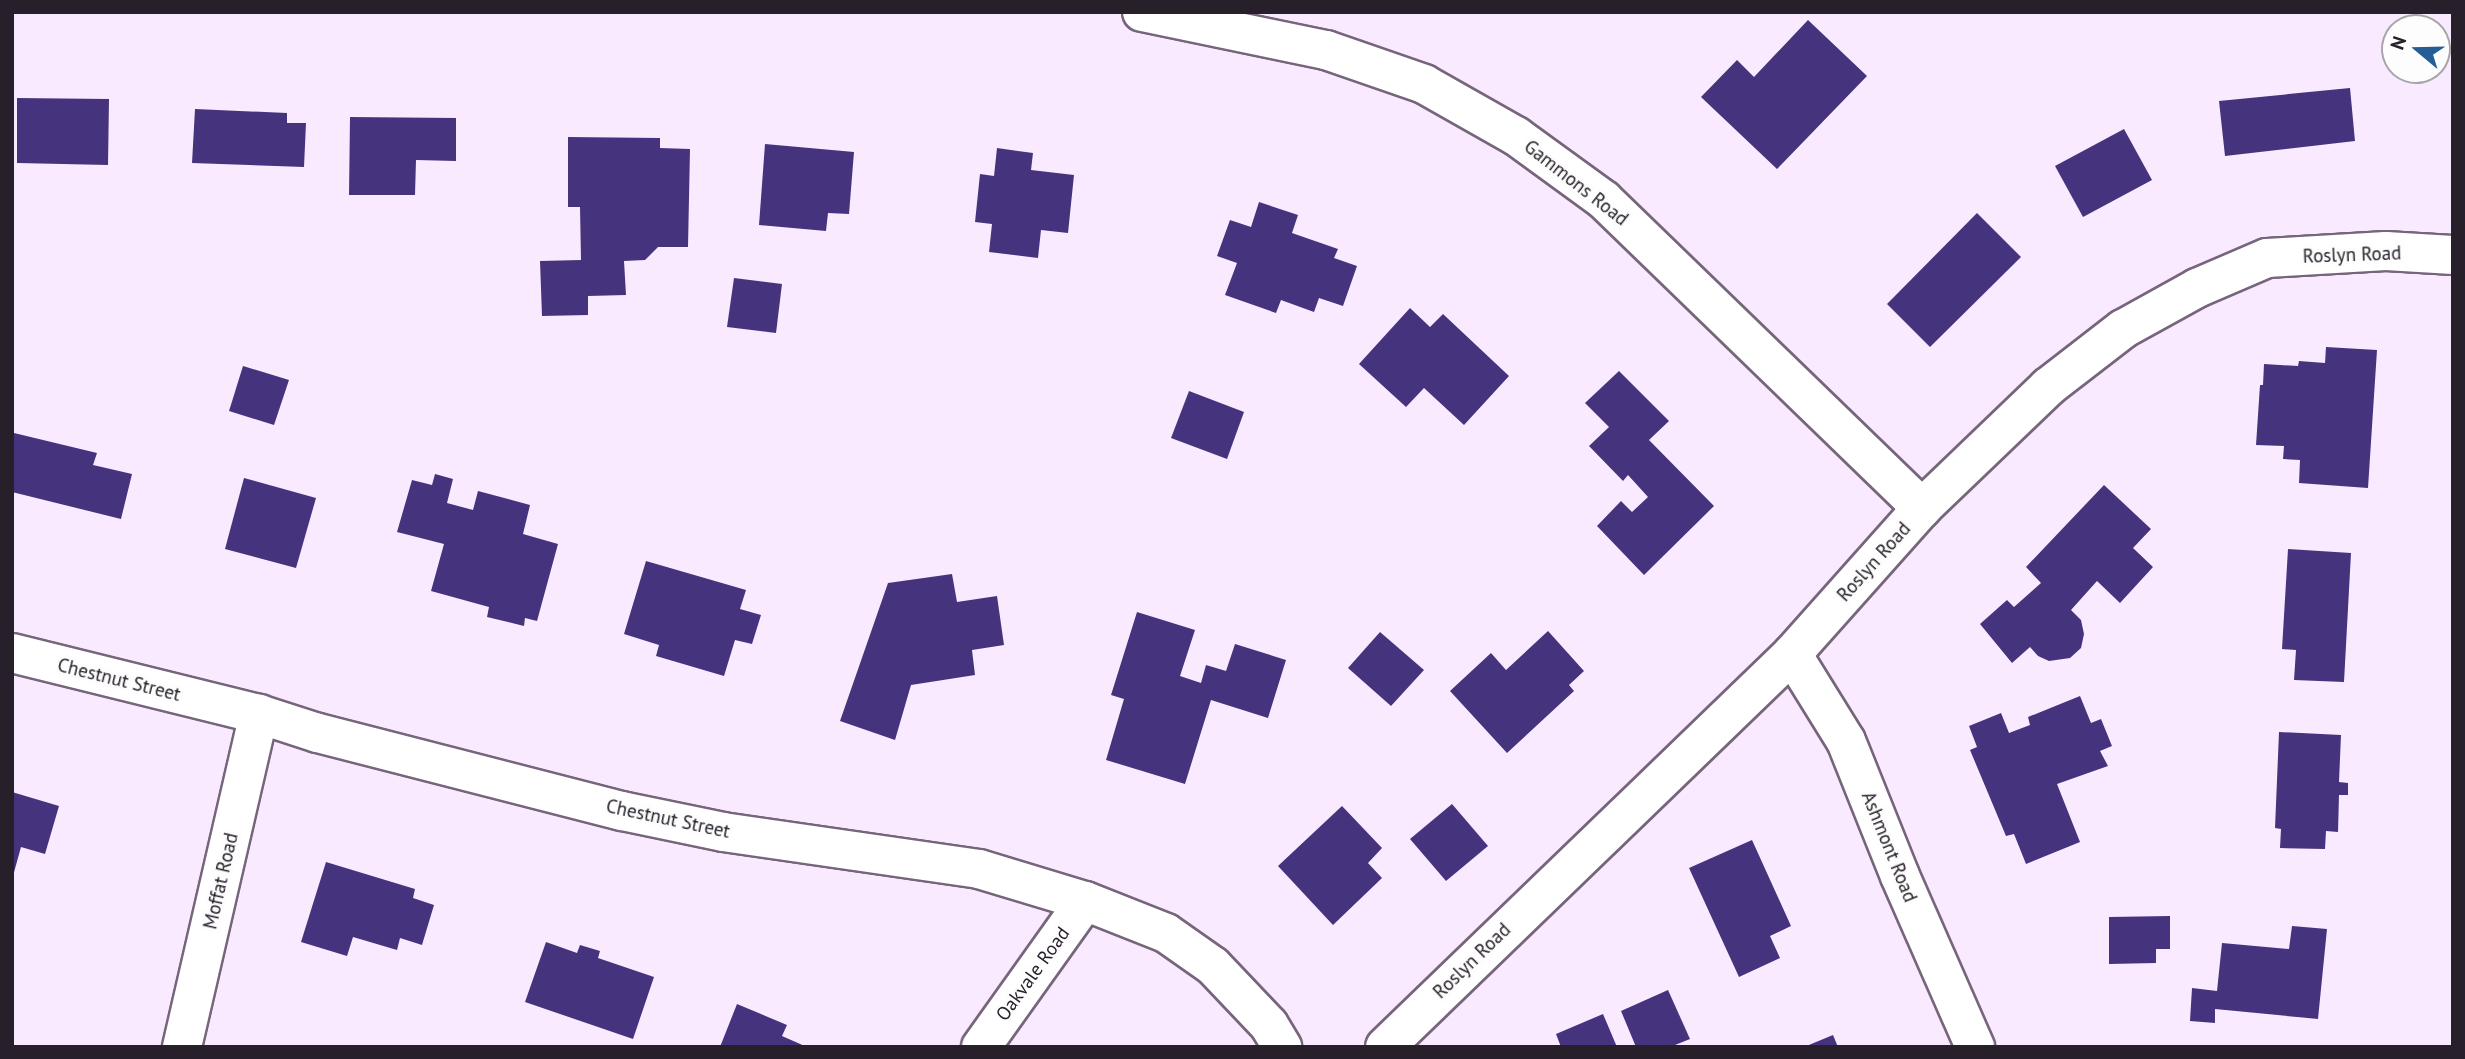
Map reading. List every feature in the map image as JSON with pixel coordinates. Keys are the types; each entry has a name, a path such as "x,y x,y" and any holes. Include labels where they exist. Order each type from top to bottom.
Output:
{"street":[{"name":"Gammons Road","path":"1142,12 1326,50 1424,84 1516,136 1604,200 1922,508"},
{"name":"Roslyn Road","path":"1385,1047 1792,654 1922,508 2048,387 2123,329 2197,288 2267,258 2386,251 2453,255"},
{"name":"Chestnut Street","path":"12,653 259,714 318,733 622,811 723,832 979,869 1085,901 1166,933 1213,966 1269,1025 1283,1047"},
{"name":"Ashmont Road","path":"1792,654 1846,741 1900,876 1975,1047"},
{"name":"Moffat Road","path":"182,1047 259,714"},
{"name":"Oakvale Road","path":"981,1047 1085,901"}],"building":[{"path":"1808,20 1867,76 1777,169 1701,97 1737,60 1754,77"},
{"path":"2350,88 2355,141 2225,156 2219,101"},
{"path":"17,98 109,99 108,165 17,163"},
{"path":"195,109 287,113 287,123 306,123 304,167 192,163"},
{"path":"350,117 456,118 456,161 416,160 415,195 349,195"},
{"path":"2124,129 2152,180 2083,217 2055,166"},
{"path":"568,137 660,138 660,148 690,149 688,247 658,247 645,260 624,261 626,295 588,296 588,315 542,316 540,261 581,260 580,207 568,207"},
{"path":"765,144 854,152 849,214 828,213 826,231 759,225"},
{"path":"997,148 1033,153 1031,170 1074,175 1068,233 1041,230 1038,258 989,252 992,224 975,222 980,174 994,176"},
{"path":"1259,202 1298,215 1292,233 1338,249 1334,258 1357,266 1343,306 1319,298 1314,312 1281,300 1276,313 1225,295 1237,263 1217,256 1230,220 1251,227"},
{"path":"1977,213 2021,257 1930,347 1887,304"},
{"path":"734,278 782,284 776,333 727,327"},
{"path":"1410,308 1430,327 1443,314 1509,376 1464,425 1424,388 1406,407 1359,364"},
{"path":"2326,347 2377,350 2368,488 2299,483 2300,460 2283,459 2284,446 2256,445 2264,364 2298,366 2299,361 2325,363"},
{"path":"243,366 289,380 274,425 229,411"},
{"path":"1619,371 1669,421 1649,440 1714,506 1644,575 1597,526 1621,501 1632,512 1648,497 1628,475 1623,481 1589,446 1609,427 1585,403"},
{"path":"1189,391 1244,412 1227,459 1171,438"},
{"path":"14,433 97,453 93,465 132,474 121,519 12,492"},
{"path":"435,474 453,479 447,503 473,510 478,491 530,505 523,534 558,544 537,621 525,618 524,626 487,617 489,607 431,591 444,544 397,532 412,480 432,485"},
{"path":"244,478 316,498 296,568 225,549"},
{"path":"2104,485 2151,529 2133,548 2153,567 2120,603 2097,581 2071,610 2081,620 2084,634 2081,648 2070,658 2049,661 2038,656 2030,647 2012,663 1980,624 2007,600 2014,607 2041,583 2026,567"},
{"path":"2288,549 2351,553 2344,682 2294,680 2296,650 2282,649"},
{"path":"646,561 746,590 740,609 761,615 752,644 735,640 724,676 656,656 659,645 624,634"},
{"path":"952,574 957,602 997,596 1004,645 972,650 975,675 911,685 895,740 840,721 888,583"},
{"path":"1137,612 1195,630 1180,676 1201,683 1206,665 1226,671 1235,644 1286,660 1268,718 1211,700 1185,784 1106,760 1124,699 1111,695"},
{"path":"1548,631 1584,671 1569,685 1574,691 1507,753 1450,691 1491,653 1506,670"},
{"path":"1380,632 1424,670 1391,706 1348,668"},
{"path":"2080,696 2091,723 2101,719 2112,746 2100,751 2108,766 2057,784 2080,842 2026,864 2014,834 2006,836 1970,750 1977,747 1969,726 2001,713 2009,733 2030,725 2028,717"},
{"path":"2279,732 2341,735 2339,782 2348,783 2348,795 2339,795 2338,832 2326,831 2325,849 2280,848 2281,829 2275,828"},
{"path":"12,792 59,806 45,854 21,847 13,876"},
{"path":"1452,804 1488,846 1446,881 1410,839"},
{"path":"1342,806 1382,848 1368,863 1382,878 1333,925 1278,866"},
{"path":"1752,840 1791,926 1770,936 1780,958 1739,977 1689,868"},
{"path":"326,862 415,889 413,898 434,905 422,945 400,938 397,950 353,937 347,956 301,942"},
{"path":"2170,916 2170,949 2156,949 2156,963 2109,964 2109,917"},
{"path":"2292,926 2327,929 2318,1019 2215,1009 2215,1023 2190,1021 2192,988 2217,991 2222,943 2289,949"},
{"path":"546,942 577,953 580,945 600,951 598,958 654,977 633,1039 525,1002"},
{"path":"1668,990 1690,1039 1670,1047 1636,1047 1621,1011"},
{"path":"737,1004 787,1025 782,1036 807,1047 720,1047"},
{"path":"1603,1014 1617,1047 1561,1047 1556,1034"},
{"path":"1833,1035 1838,1047 1804,1047"}]}
